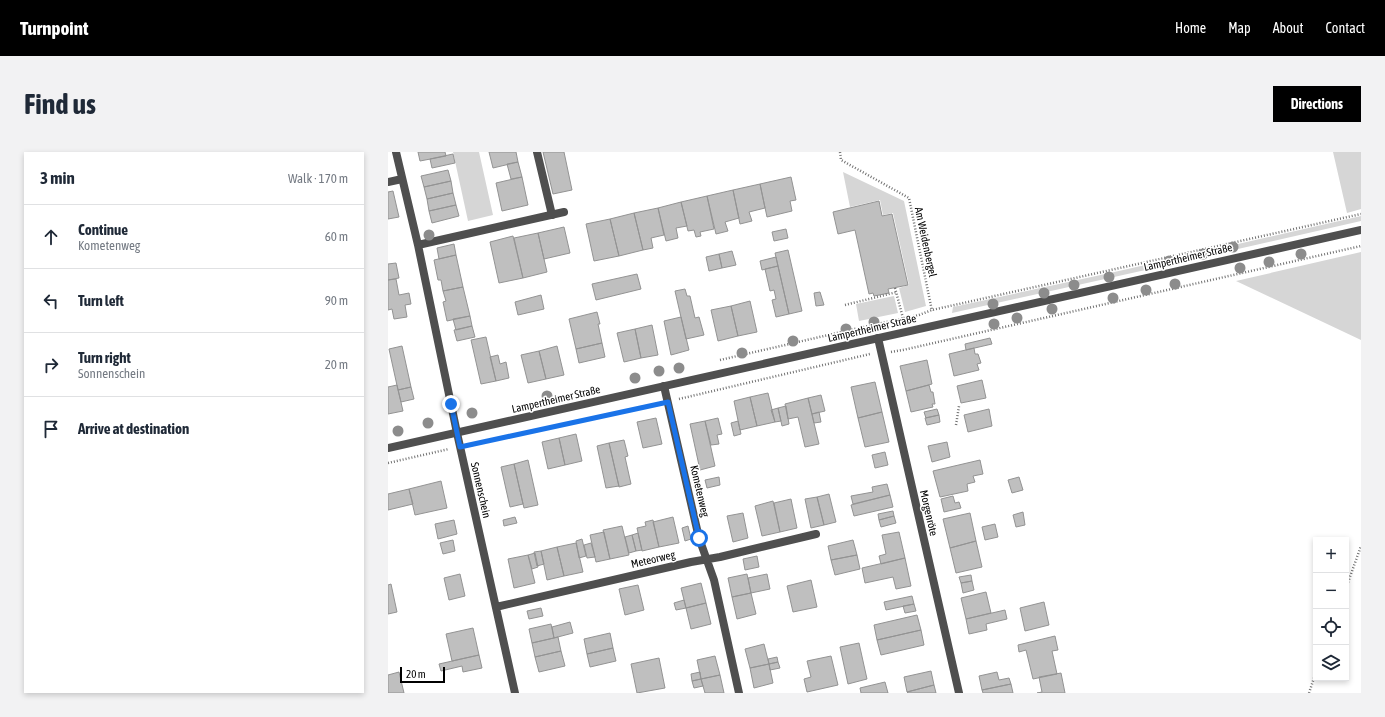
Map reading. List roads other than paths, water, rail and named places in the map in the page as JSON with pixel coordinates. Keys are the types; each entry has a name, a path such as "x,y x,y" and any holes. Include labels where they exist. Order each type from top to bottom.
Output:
{"street":[{"name":"Sonnenschein","path":"396,152 418,245 460,447 515,693"},
{"path":"537,152 552,214"},
{"path":"388,182 402,179"},
{"path":"418,245 564,212"},
{"name":"Lampertheimer Straße","path":"388,448 1361,230"},
{"name":"Morgenröte","path":"878,338 959,693"},
{"name":"Kometenweg","path":"664,386 699,538 714,580 739,693"},
{"name":"Meteorweg","path":"496,606 816,534"}]}
